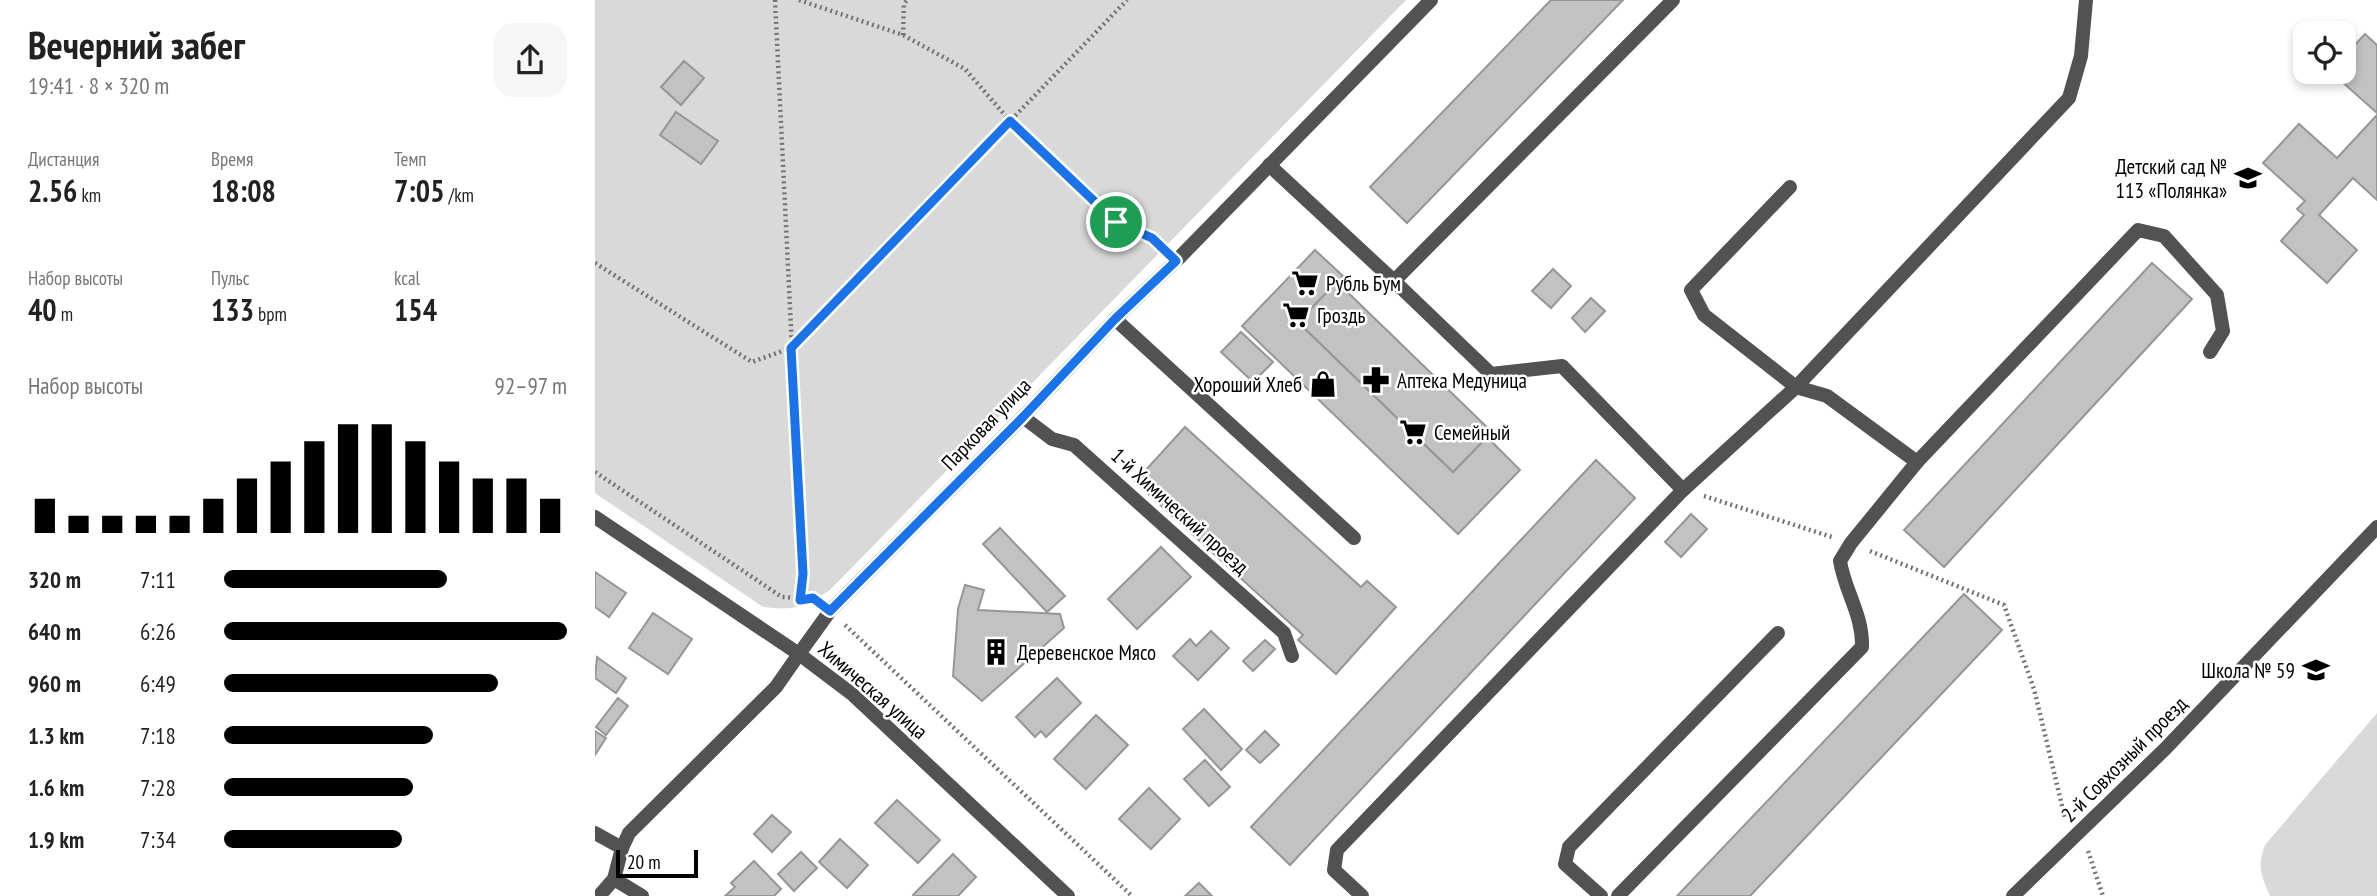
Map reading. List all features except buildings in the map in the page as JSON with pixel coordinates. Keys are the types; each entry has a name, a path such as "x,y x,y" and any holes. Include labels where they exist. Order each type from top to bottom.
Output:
{"street":[{"name":"Парковая улица","path":"599,896 614,879 629,833 776,687 830,611 1431,0"},
{"path":"1394,281 1673,0"},
{"path":"1362,896 1334,870 1337,850 1683,490 1796,387 2069,98 2081,57 2086,0"},
{"path":"1269,165 1491,374 1562,366 1683,490"},
{"path":"1790,187 1691,290 1703,315 1796,387 1827,396 1917,462"},
{"path":"1618,896 1862,647 1863,628 1840,561 1851,543 1917,462 2138,230 2164,236 2217,295 2223,331 2210,352"},
{"path":"1115,319 1354,538"},
{"name":"1-й Химический проезд","path":"1023,417 1052,439 1074,445 1179,537 1284,633 1292,656"},
{"name":"Химическая улица","path":"595,517 799,654 852,694 1068,896"},
{"name":"2-й Совхозный проезд","path":"2021,893 2165,749 2377,527"},
{"path":"1601,896 1565,864 1569,847 1778,633"},
{"path":"595,833 622,848"},
{"path":"614,879 642,896"}],"path":[{"path":"775,0 803,574 800,600"},
{"path":"799,0 903,35 965,69 1010,121 1116,222 1152,238 1176,261"},
{"path":"595,263 752,362 791,348 1128,0"},
{"path":"903,35 904,1"},
{"path":"595,472 782,597 800,600 813,598 830,611 1132,896"},
{"path":"1683,490 1851,543 2004,606 2034,689 2065,819 2090,854 2103,896"}],"shaded area":[{"path":"595,0 1406,0 830,590 805,604 783,608 763,607 595,493"},
{"path":"2377,713 2377,896 2270,896 2261,871 2265,845"}],"place":[{"name":"Детский сад № 113 «Полянка»","path":"2248,178"},
{"name":"Рубль Бум","path":"1305,283"},
{"name":"Гроздь","path":"1296,315"},
{"name":"Аптека Медуница","path":"1376,380"},
{"name":"Хороший Хлеб","path":"1323,384"},
{"name":"Семейный","path":"1413,432"},
{"name":"Деревенское Мясо","path":"996,652"},
{"name":"Школа № 59","path":"2316,670"}],"route":[{"path":"1010,121 1116,222 1152,238 1176,261 1115,319 1023,417 830,611 813,598 800,600 803,574 791,348 1010,121"}]}
